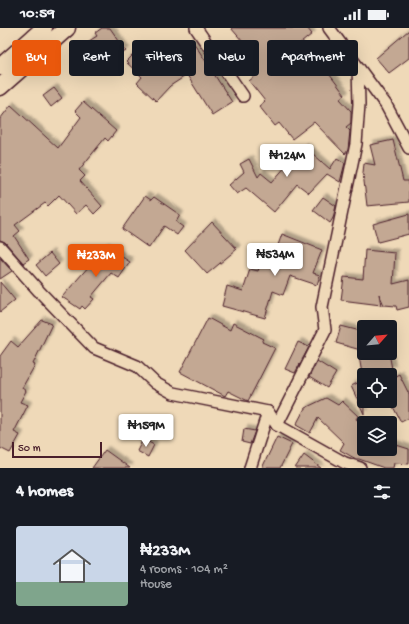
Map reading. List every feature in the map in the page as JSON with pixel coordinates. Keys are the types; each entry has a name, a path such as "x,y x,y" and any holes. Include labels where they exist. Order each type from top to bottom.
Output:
{"street":[{"path":"0,67 44,28"},
{"path":"0,87 67,28"},
{"path":"196,28 244,96"},
{"path":"329,28 338,40"},
{"path":"358,67 386,105 409,148"},
{"path":"277,424 325,330 322,307 356,144 359,104 358,67"},
{"path":"0,247 39,291 94,348 137,366 155,383 173,393 268,412 277,424 345,463 360,468"},
{"path":"250,468 268,412"}],"building":[{"path":"102,28 110,28 118,40 91,40 97,36 95,33"},
{"path":"231,28 307,28 312,34 305,40 267,40 267,76 331,76 345,95 340,99 351,111 351,123 346,127 350,131 348,150 345,154 314,122 292,139 279,123 275,126 259,106 265,101 249,81 255,76 259,76 260,72 259,40 241,40"},
{"path":"409,30 409,58 389,73 376,58"},
{"path":"196,46 204,59 204,76 215,76 232,102 212,115 188,76 196,76"},
{"path":"132,56 132,68 126,62"},
{"path":"141,76 185,76 170,86 156,101 137,83 142,77"},
{"path":"54,88 62,98 51,107 43,96"},
{"path":"83,102 116,131 108,141 105,138 79,170 85,176 80,181 102,206 94,214 86,205 76,214 59,195 48,206 45,203 15,225 20,231 14,236 29,259 23,263 5,242 0,240 0,119 11,105 58,148 81,117 75,111"},
{"path":"393,140 403,181 409,181 409,202 367,206 363,173 364,163 375,165 370,145"},
{"path":"304,146 330,169 337,158 345,163 340,182 327,174 309,193 297,184 274,212 246,188 237,194 229,185 244,172 240,164 249,159 258,177 261,173 272,182"},
{"path":"145,196 151,200 154,197 180,215 176,222 183,227 177,235 164,226 149,248 122,229"},
{"path":"323,197 336,206 330,223 313,210"},
{"path":"409,214 409,234 378,242 373,224"},
{"path":"212,222 237,249 207,274 185,250"},
{"path":"282,234 322,250 313,273 320,275 317,285 290,276 283,295 273,291 265,318 222,306 227,286 243,291 250,269 258,271 263,255 273,259"},
{"path":"105,246 130,262 119,278 111,273 91,297 94,299 85,309 82,306 80,309 62,297 90,265 91,266"},
{"path":"365,250 395,253 393,284 409,280 409,307 397,310 396,306 384,305 379,294 381,305 341,300 344,277 363,279"},
{"path":"50,253 59,264 45,276 36,265"},
{"path":"0,258 12,271 0,279"},
{"path":"0,282 15,300 0,312"},
{"path":"208,318 230,330 233,323 264,339 262,342 275,348 248,401 228,391 225,396 180,372"},
{"path":"42,320 52,324 33,364 35,365 22,388 26,391 20,402 28,405 14,432 20,435 10,453 0,448 0,356 11,341 18,347"},
{"path":"341,326 357,330 357,349 336,343"},
{"path":"298,342 309,347 295,373 285,369"},
{"path":"360,360 390,360 392,368 361,368"},
{"path":"317,361 336,373 327,388 309,377"},
{"path":"399,374 409,394 409,418 401,422 394,408 397,408 397,375"},
{"path":"357,383 357,399 351,386"},
{"path":"326,398 338,405 342,401 358,416 356,419 357,456 397,456 397,445 409,449 409,464 394,463 393,468 384,468 356,459 340,450 344,443 318,418 310,433 296,425 305,408"},
{"path":"244,429 255,431 250,444 242,442"},
{"path":"277,437 292,444 280,468 262,468"},
{"path":"143,439 154,445 148,457 137,451"},
{"path":"105,450 130,468 92,468"},
{"path":"304,455 321,468 295,468"}]}
